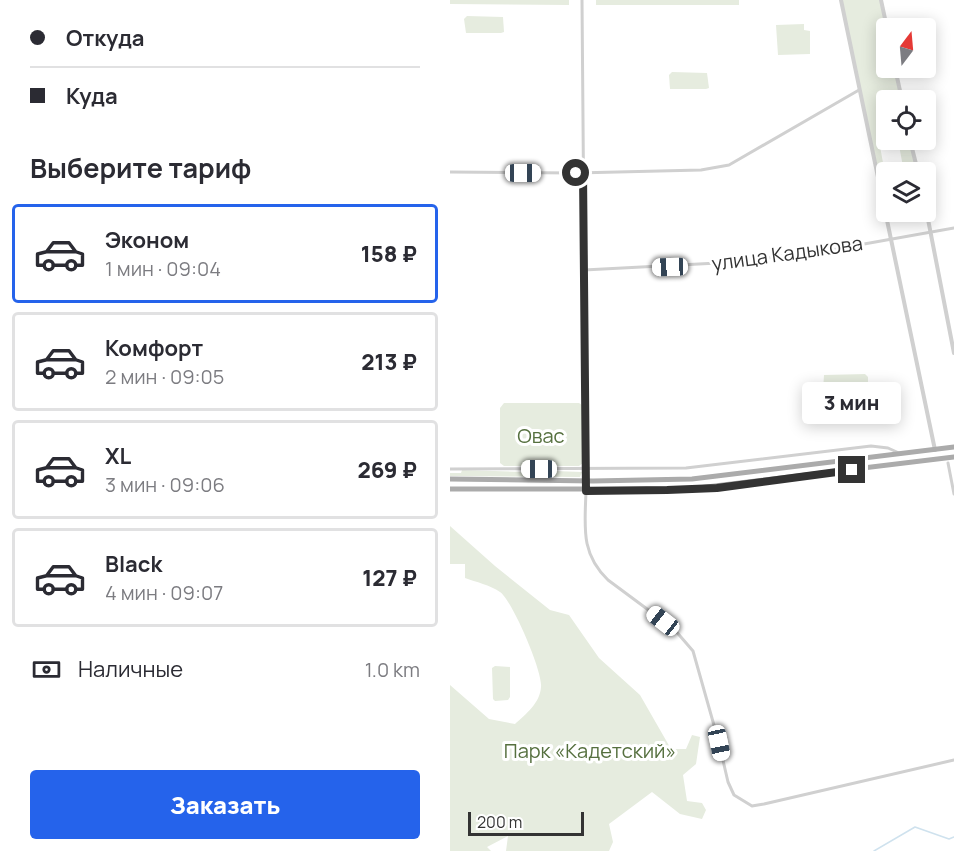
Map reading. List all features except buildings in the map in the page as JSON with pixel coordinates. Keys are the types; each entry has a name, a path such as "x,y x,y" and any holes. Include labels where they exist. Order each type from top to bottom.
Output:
{"main road":[{"path":"450,479 586,481 692,479 954,447"},
{"path":"935,450 939,459"},
{"path":"887,456 889,465"},
{"path":"450,489 586,491 690,489 954,457"},
{"path":"811,466 812,475"},
{"path":"757,472 758,482"},
{"path":"586,481 586,491"}],"street":[{"path":"582,0 586,481"},
{"path":"841,0 935,450"},
{"path":"880,0 884,18"},
{"path":"450,172 701,170 729,165 859,90"},
{"path":"928,222 954,353"},
{"name":"улица Кадыкова","path":"583,270 716,265 954,228"},
{"path":"450,469 710,466 871,446 888,448 902,454"},
{"path":"939,459 948,464 954,463"},
{"path":"948,464 954,494"},
{"path":"586,491 586,545 594,563 608,580 674,629 693,651 728,782 737,799 752,806 954,760"}],"green space":[{"path":"450,0 569,0 569,5 450,4"},
{"path":"596,0 739,0 739,5 596,5"},
{"path":"841,0 880,0 884,18 876,18 876,78 897,78 900,90 876,90 876,150 881,150 883,162 876,162 876,168"},
{"path":"467,16 503,17 504,32 466,33 464,19"},
{"path":"804,24 804,30 810,31 810,54 778,55 776,25"},
{"path":"672,72 707,73 709,88 670,89 669,75"},
{"path":"900,150 912,150 916,162 902,162"},
{"path":"865,374 868,377 868,388 865,391 826,392 823,390 824,375"},
{"name":"Овас","path":"504,403 579,403 582,405 583,463 579,466 504,466 500,463 500,408"},
{"path":"462,470 582,472 580,477 450,476 450,473 461,473"},
{"name":"Парк «Кадетский»","path":"450,526 550,610 569,615 599,658 640,695 671,749 686,749 692,735 700,737 696,764 683,775 687,801 702,803 706,810 702,819 680,814 652,792 609,824 613,842 609,851 506,851 508,836 487,847 491,851 450,851 450,685 489,719 515,724 535,703 541,687 532,652 505,598 492,587 465,578 465,564 450,564"},
{"path":"495,666 510,667 510,697 508,700 495,701 493,699 492,668"}],"waterway":[{"path":"874,851 915,827 949,839 954,837"}],"route":[{"path":"576,173 583,172 586,491 717,488 852,470"}]}
